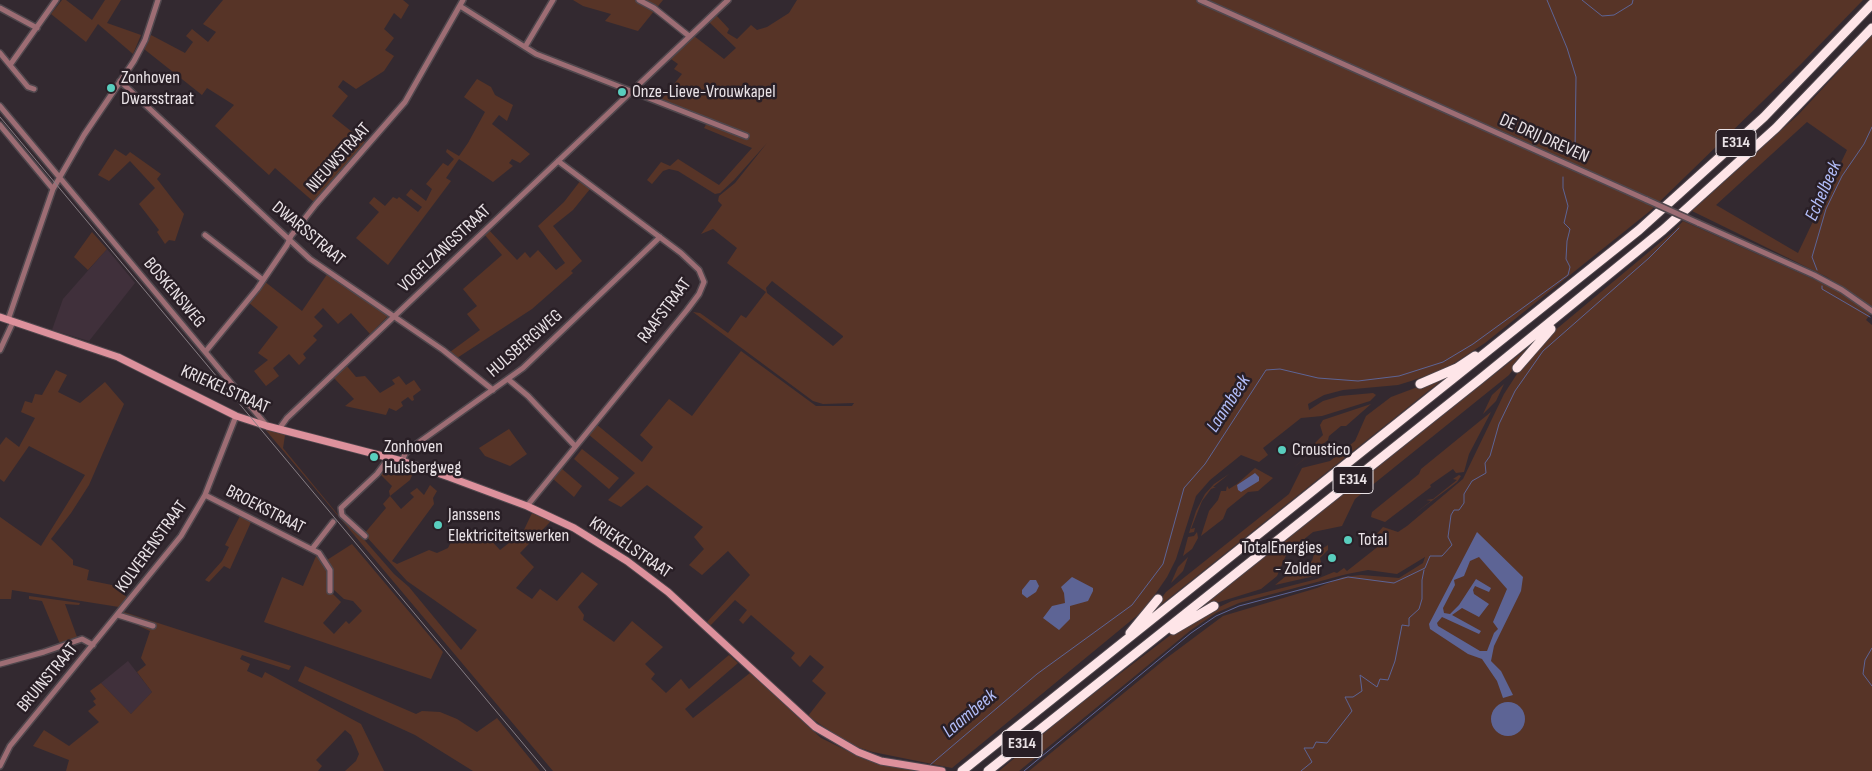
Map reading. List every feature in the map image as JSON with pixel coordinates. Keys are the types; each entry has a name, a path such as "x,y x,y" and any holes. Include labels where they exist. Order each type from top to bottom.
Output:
{"highway":[{"name":"E314","path":"962,771 1496,346 1686,190 1802,79 1872,4"},
{"name":"E314","path":"988,771 1562,314 1663,230 1733,168 1807,96 1872,28"},
{"path":"1516,368 1529,351 1556,324 1562,314"},
{"path":"1420,384 1457,368 1479,353 1496,346"},
{"path":"1128,640 1131,630 1158,599"},
{"path":"1145,646 1154,644 1193,617 1214,606"}],"street":[{"path":"10,65 56,0"},
{"path":"0,350 55,186 145,40 158,0"},
{"name":"NIEUWSTRAAT","path":"206,351 263,280 288,240 316,204 405,102 463,0"},
{"path":"525,47 553,0"},
{"path":"639,0 654,8 689,36"},
{"name":"VOGELZANGSTRAAT","path":"279,429 287,418 728,0"},
{"name":"DE DRIJ DREVEN","path":"1200,0 1814,275 1842,290 1872,311"},
{"path":"460,6 536,54 746,136"},
{"path":"0,8 37,28"},
{"path":"0,53 28,87 34,88"},
{"name":"DWARSSTRAAT","path":"120,81 310,259 456,359 493,390"},
{"path":"0,106 61,174"},
{"path":"12,116 61,174"},
{"path":"0,125 55,186"},
{"name":"RAAFSTRAAT","path":"527,506 687,310 703,287 703,278 699,270 660,237 558,162"},
{"name":"BOSKENSWEG","path":"61,174 267,426"},
{"path":"205,235 263,280"},
{"name":"HULSBERGWEG","path":"402,461 405,454 411,448 523,368 660,237"},
{"name":"KRIEKELSTRAAT","path":"0,317 124,360 236,416 267,426 402,461 527,506 574,528 649,577 815,727 858,752 882,761 942,771"},
{"path":"508,380 528,396 575,446"},
{"name":"KOLVERENSTRAAT","path":"122,610 169,553 205,495 236,416"},
{"path":"365,536 342,515 341,508 377,474 389,458"},
{"name":"BROEKSTRAAT","path":"205,495 319,553 328,564 330,590"},
{"name":"BROEKSTRAAT","path":"312,549 333,522"},
{"name":"BRUINSTRAAT","path":"0,766 10,746 122,610"},
{"path":"118,615 153,626"},
{"path":"0,664 82,639 93,645"}],"shaded area":[{"path":"62,0 66,0 92,20 105,0 121,0 107,23 141,35 133,54 98,24 86,42 51,14"},
{"path":"223,0 403,0 409,5 401,19 394,13 384,29 394,38 385,50 394,56 384,71 356,89 343,80 338,87 348,96 332,116 366,143 315,203 275,168 269,175 215,126 234,105 207,88 202,95 144,49 151,35 185,53 193,42 186,36 192,29 208,42 216,32 203,24"},
{"path":"573,0 663,0 638,31 605,21 611,14 583,6"},
{"path":"797,0 1863,0 1800,65 1650,211 1485,343 1445,369 1411,381 1398,385 1343,390 1324,395 1308,404 1309,410 1323,401 1340,396 1373,393 1376,395 1370,401 1322,416 1301,418 1263,448 1268,455 1259,462 1241,455 1210,480 1196,496 1176,559 1167,577 1145,609 952,768 873,752 851,745 808,716 826,693 812,681 824,667 810,655 800,667 791,658 795,653 751,615 743,624 739,620 747,610 735,600 710,626 707,622 750,575 728,551 702,575 689,565 704,549 694,537 703,527 647,485 621,507 608,500 635,473 588,434 596,424 642,462 653,447 640,435 669,399 692,416 741,351 816,406 852,406 854,403 823,404 813,401 693,312 700,313 728,333 741,315 746,318 766,292 727,263 737,248 713,229 701,234 722,205 718,201 719,196 735,183 767,143 720,193 715,194 678,171 669,169 663,171 652,184 647,180 661,162 670,166 678,159 719,185 752,148 704,128 707,123 746,134 662,99 682,74 674,69 678,64 671,59 694,36 724,59 736,48 709,22 716,15 729,29 727,33 737,39 751,25 757,30 767,27 789,13","holes":["772,281 843,336 833,346 767,293 766,288"]},
{"path":"1872,35 1872,307 1827,277 1692,211 1799,114","holes":["1807,122 1847,150 1798,253 1716,205"]},
{"path":"477,79 491,87 495,95 513,105 507,121 499,115 492,124 530,154 520,163 512,159 509,163 513,166 493,182 459,159 446,178 451,181 388,265 356,238 379,212 369,203 374,197 385,206 393,197 397,199 399,197 418,212 422,207 406,195 411,189 426,201 432,189 426,184 443,163 448,166 454,159 446,152 447,149 459,156 485,112 464,97"},
{"path":"115,149 126,156 130,152 161,174 157,179 184,214 175,241 169,240 165,244 157,232 159,230 139,204 155,188 130,161 109,181 98,175"},
{"path":"581,180 590,189 573,210 553,226 582,261 571,271 573,273 532,309 457,358 450,352 480,330 467,314 477,306 463,289 502,255 484,234 488,229 517,260 525,252 530,258 538,250 556,270 565,263 538,226 564,202"},
{"path":"1683,221 1831,287 1871,313 1866,320 1872,325 1872,771 1029,771 1164,660 1223,616 1317,588 1343,577 1361,575 1399,578 1423,563 1425,557 1397,574 1368,570 1347,574 1239,603 1216,613 1191,630 1019,771 999,771 1071,711 1189,621 1232,601 1317,579 1334,572 1337,573 1344,568 1347,571 1380,545 1374,537 1383,527 1398,532 1407,526 1463,479 1504,394 1526,360 1547,337 1674,231"},
{"path":"92,232 107,249 88,270 74,257"},
{"path":"107,249 135,283 89,341 52,330 63,299"},
{"path":"328,273 387,314 387,317 370,334 351,313 338,324 323,308 314,317 323,326 313,336 317,340 303,354 306,358 299,365 289,354 273,368 279,376 266,386 254,371 268,360 258,353 278,327 248,302 264,281 302,311"},
{"path":"1530,346 1509,375 1355,499 1342,526 1313,532 1287,553 1277,576 1261,589 1216,603 1193,614"},
{"path":"346,365 356,377 365,376 380,393 395,384 392,380 399,376 406,385 414,380 421,390 413,396 414,400 412,401 408,397 401,402 403,406 396,411 389,408 386,415 345,406 354,399 333,377"},
{"path":"56,370 67,375 58,392 80,403 105,382 124,404 89,485 51,539 73,560 73,565 89,570 87,580 112,585 128,598 119,607 12,590 11,599 0,599 0,517 41,546 85,475 29,446 4,482 0,479 0,445 6,437 19,447 35,418 21,412 25,401 32,403 35,394 42,395"},
{"path":"1447,376 1152,611 1166,592 1289,494 1302,468 1330,461 1355,441 1366,416 1391,397"},
{"path":"1504,384 1496,401 1483,414 1492,395"},
{"path":"1371,404 1346,426 1341,426 1329,436 1328,440 1292,469 1315,450 1315,443 1323,435 1320,425 1323,420"},
{"path":"1491,412 1469,454 1464,472 1456,473 1453,469 1430,485 1431,487 1385,522 1371,517 1372,512 1419,474 1421,469"},
{"path":"264,428 285,435 283,448 339,516 360,535 394,574 409,587 461,650 477,630 407,581 364,534 386,508 383,504 390,496 401,509 414,497 410,493 417,488 424,495 430,485 437,491 433,498 434,504 392,561 397,564 429,550 437,553 448,548 451,542 471,536 480,541 486,535 500,550 523,532 532,513 551,521 520,553 534,567 516,588 532,599 540,589 557,601 582,572 598,584 578,607 584,615 583,620 614,642 632,621 663,647 645,664 655,674 651,679 666,693 681,679 689,689 729,655 738,663 685,709 693,718 750,673 821,738 866,760 919,771 553,771"},
{"path":"509,429 527,454 510,466 485,456 479,448"},
{"path":"582,449 619,478 609,489 574,459"},
{"path":"395,464 415,469 410,480 390,496 389,491 392,486 380,474"},
{"path":"561,468 582,486 574,497 552,478"},
{"path":"1255,468 1273,478 1258,491 1248,492 1227,509 1223,519 1201,536 1209,511 1218,500 1221,491 1226,491 1227,486 1229,489 1237,484"},
{"path":"1229,474 1213,487 1216,487 1211,489 1202,501 1191,529 1195,528 1194,532 1189,533 1196,511 1205,494 1214,484"},
{"path":"1459,475 1461,476 1457,482 1413,515 1431,501 1426,500 1433,499 1457,480 1453,479"},
{"path":"240,516 251,522 230,569 224,566 209,582 205,580 222,561 229,547 225,545"},
{"path":"1197,532 1198,538 1192,549 1183,556 1188,537 1194,536"},
{"path":"352,544 443,652 431,679 264,622 282,577 303,586 317,554 320,552 327,560","holes":["332,582 334,590 344,599 353,601 362,611 349,624 346,621 334,634 323,623 341,602 333,594 327,593 329,583"]},
{"path":"1328,545 1328,550 1320,558 1322,567 1319,575 1275,585 1297,567 1302,569 1312,561 1314,554"},
{"path":"1188,557 1183,571 1171,583 1178,567"},
{"path":"29,596 80,603 79,605 65,604 77,637 60,644 42,601 29,599"},
{"path":"124,612 291,666 289,670 242,655 240,659 250,664 247,671 262,678 265,672 361,724 384,771 345,771 356,761 359,754 351,735 345,730 316,760 322,766 318,771 66,771 69,760 33,746 44,730 69,746 99,722 88,711 96,705 93,701 96,699 90,691 101,683 131,714 152,692 137,672 146,665 141,658 150,631 139,626 141,620 123,614"},
{"path":"128,661 152,692 131,714 101,683"},
{"path":"305,666 416,714 422,711 440,712 457,719 477,732 497,718 540,771 473,771 415,735 298,681"}],"water":[{"path":"1255,473 1259,477 1259,481 1241,492 1238,490 1237,485"},
{"path":"1477,532 1523,577 1521,591 1494,646 1491,661 1501,671 1513,695 1503,698 1497,681 1482,659 1468,654 1430,629 1429,624","holes":["1479,557 1507,589 1493,622 1498,629 1494,633 1487,651 1480,651 1438,626 1437,623 1442,617 1479,634 1481,631 1452,615 1462,608 1479,617 1489,604 1474,594 1473,590 1475,586 1489,592 1491,588 1476,579 1459,605 1450,614 1444,613 1443,608 1455,585 1454,580 1464,576 1470,561"]},
{"path":"1072,577 1093,588 1093,591 1088,601 1070,606 1070,619 1059,630 1043,618 1052,606 1065,603 1061,587"},
{"path":"1030,580 1036,580 1039,586 1036,592 1027,598 1022,594 1022,590"},
{"path":"1508,702 1515,703 1520,707 1524,712 1524,726 1520,731 1515,735 1508,736 1501,735 1496,731 1492,726 1491,719 1492,712 1496,707 1501,703"}],"waterway":[{"name":"Laambeek","path":"1547,0 1567,48 1576,77 1575,152"},
{"path":"1582,0 1602,16 1614,15 1632,4 1633,0"},
{"name":"Echelbeek","path":"1817,270 1812,257 1826,209 1842,176 1864,144 1872,127"},
{"name":"Laambeek","path":"930,765 1037,674 1132,605 1163,564 1184,488 1205,464 1266,370 1280,369 1318,378 1358,381 1399,376 1443,362 1473,344 1568,275 1570,267 1566,259 1570,229 1564,223 1568,206 1563,188 1563,177"},
{"path":"1024,771 1191,633 1216,616 1239,606 1348,577 1394,583 1425,568 1430,556 1442,556 1452,545 1448,537 1451,515 1454,510 1459,510 1464,503 1464,494 1472,481 1486,473 1485,463 1490,456 1499,424 1515,391 1543,351 1649,258 1679,228"},
{"name":"Echelbeek","path":"1822,286 1822,289 1870,317"},
{"path":"1301,771 1312,762 1304,748 1313,748 1316,742 1327,743 1352,711 1345,697 1353,697 1362,691 1360,675 1377,687 1380,679 1388,680 1395,661 1402,625 1409,626 1409,618 1419,609 1422,599 1424,570"},
{"name":"Echelbeek","path":"1872,648 1865,660 1863,674 1872,686"}],"railway":[{"path":"0,117 546,771"}],"place":[{"name":"Zonhoven Dwarsstraat","path":"111,88"},
{"name":"Onze-Lieve-Vrouwkapel","path":"622,92"},
{"name":"Croustico","path":"1282,450"},
{"name":"Zonhoven Hulsbergweg","path":"374,457"},
{"name":"Janssens Elektriciteitswerken","path":"438,525"},
{"name":"Total","path":"1348,540"},
{"name":"TotalEnergies - Zolder","path":"1332,558"}]}
